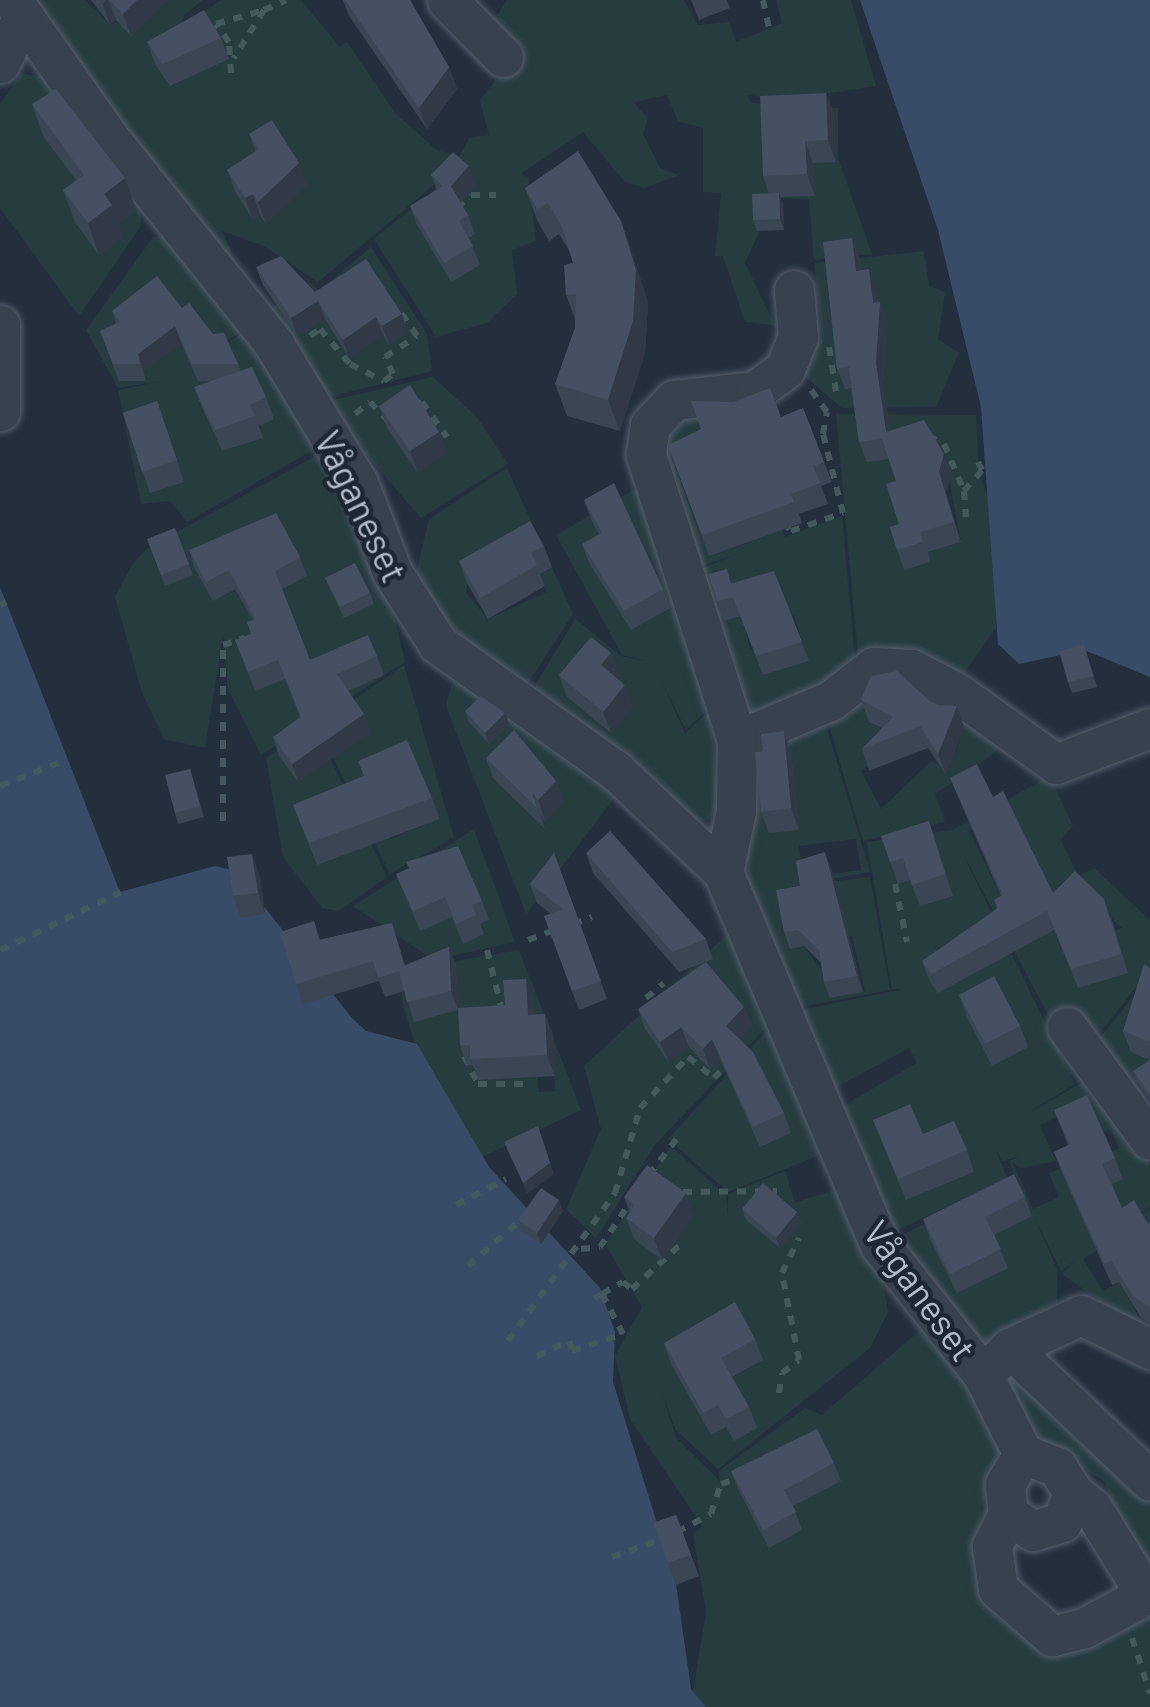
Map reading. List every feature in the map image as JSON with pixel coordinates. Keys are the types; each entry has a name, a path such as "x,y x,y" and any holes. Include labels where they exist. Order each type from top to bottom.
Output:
{"street":[{"path":"447,0 503,57"},
{"name":"Våganeset","path":"0,63 16,10"},
{"name":"Våganeset","path":"16,10 274,344 358,483 392,572 437,644 616,771 723,872 880,1245 996,1362 1150,1481"},
{"path":"723,872 736,811 737,740 646,454 650,425 674,400 755,391 784,369 798,337 794,290"},
{"path":"0,325 0,411"},
{"path":"737,740 830,701 874,667 911,669 958,693 1056,764 1150,728"},
{"path":"1067,1027 1150,1140"},
{"name":"Våganeset","path":"996,1362 1082,1315 1150,1349"},
{"name":"Våganeset","path":"996,1362 1023,1454 1057,1467 1132,1566 1136,1600 1121,1613"},
{"path":"1023,1454 1005,1484 1008,1514 990,1570 1025,1618 1052,1636 1121,1613"},
{"path":"1008,1514 1034,1531 1062,1522 1073,1493"}],"path":[{"path":"234,58 216,24 286,0"},
{"path":"763,0 770,32"},
{"path":"231,73 234,58 264,10"},
{"path":"449,215 471,195 496,195"},
{"path":"310,336 320,329 350,364 392,378 385,357 417,336 395,304"},
{"path":"776,506 788,530 843,513 817,393"},
{"path":"357,434 351,418 370,402 386,425 422,402 447,437"},
{"path":"918,440 935,434 944,444 964,491 966,517"},
{"path":"964,491 982,470 978,462"},
{"path":"223,821 223,645 245,638"},
{"path":"0,786 66,760"},
{"path":"895,884 907,942"},
{"path":"0,950 121,892"},
{"path":"528,940 592,917"},
{"path":"487,950 506,1021 490,1023"},
{"path":"646,998 664,983"},
{"path":"463,1043 478,1084 528,1084"},
{"path":"508,1341 581,1249 615,1193 640,1108 688,1057 714,1078 737,1055"},
{"path":"581,1249 600,1246 678,1137"},
{"path":"456,1205 506,1179"},
{"path":"674,1190 777,1191"},
{"path":"468,1266 532,1210"},
{"path":"779,1393 782,1373 799,1360 782,1273 799,1238"},
{"path":"586,1303 623,1282 632,1289 682,1243"},
{"path":"537,1356 569,1341 572,1351 623,1334 602,1294"},
{"path":"612,1557 711,1514 721,1484 741,1478"},
{"path":"1121,1613 1150,1693"}],"green space":[{"path":"30,0 85,0 110,25 167,0 203,0 184,15 181,28 221,0 301,0 339,46 347,42 395,113 437,150 459,157 470,137 489,135 480,100 518,52 490,26 507,0 684,0 698,25 729,22 736,42 782,23 776,0 851,0 876,86 786,100 748,95 751,103 838,108 838,158 872,254 814,260 809,199 756,198 762,226 745,263 775,325 745,322 723,256 715,256 721,193 703,192 703,128 678,121 667,95 633,102 648,118 643,134 660,168 679,175 645,188 625,182 583,132 520,174 528,177 536,241 512,250 517,294 487,323 436,337 374,239 454,174 453,169 318,282 264,246 222,231 250,295"},
{"path":"21,74 53,77 140,193 141,226 79,316 0,208 0,104"},
{"path":"171,235 246,328 189,367 246,331 322,445 187,522 170,501 141,504 118,390 163,381 118,388 86,330 153,237","holes":["254,377 262,438 222,451 199,403"]},
{"path":"371,247 427,334 432,371 329,397 265,313 309,283 319,290"},
{"path":"924,251 929,286 945,292 938,339 959,353 936,407 842,408 799,371 823,338 814,263"},
{"path":"433,377 477,417 508,464 421,518 360,448 333,400"},
{"path":"736,400 785,537 842,516 855,660 841,682 753,722 734,709 690,573 735,555 688,570 656,458 660,418","holes":["722,451 751,542 709,555 675,467","794,615 808,661 750,649 744,626"]},
{"path":"836,414 976,415 979,473 995,517 996,628 964,673 858,656","holes":["943,448 961,542 928,552 903,501"]},
{"path":"325,451 380,555 405,662 261,755 228,689 223,636 205,748 164,739 142,693 115,597 132,565 146,549"},
{"path":"507,468 573,614 521,694 413,586 429,519","holes":["537,576 547,592 488,619 466,593 467,584"]},
{"path":"644,484 712,705 686,730 662,682 685,733 710,711 719,813 700,823 633,760 525,702 575,619 621,656 655,663 622,655 556,535"},
{"path":"404,665 454,837 390,874 317,725","holes":["366,783 440,819 390,839"]},
{"path":"456,666 621,789 526,914 446,706"},
{"path":"902,676 1008,744 935,794 945,822 863,841 826,715","holes":["872,724 962,735 949,768 931,761 881,809 861,771 901,738"]},
{"path":"824,719 870,872 794,886 870,877 890,990 794,1008 750,892 742,804 757,740","holes":["856,839 861,870 803,878 799,846","852,936 865,991 831,998 829,966 819,968 804,946 790,948"]},
{"path":"314,725 387,877 339,911 322,908 283,857 266,758"},
{"path":"1050,776 1073,826 1061,840 1077,873 1049,891 1094,868 1150,920 1150,971 1081,1055 1057,1032 960,848 1075,1084 1025,1115 1083,1082 1095,1105 1112,1105 1150,1167 1150,1206 1061,1271 1035,1219 1058,1271 1057,1301 980,1345 892,1240 1016,1178 1009,1161 1019,1157 1002,1161 996,1150 1007,1178 889,1234 834,1111 917,1063 909,1048 826,1093 795,1011 904,989 892,989 867,842 952,830","holes":["1010,811 1042,875 1001,896 969,831","1082,890 1122,928 1061,950 1052,921","1075,1108 1103,1132 1110,1129 1119,1148 1111,1152 1110,1185 1082,1216 1060,1169 1049,1173 1059,1197 1033,1209 1012,1162 1021,1168 1056,1161 1040,1125"]},
{"path":"474,829 515,942 434,960 353,906"},
{"path":"729,933 772,1021 654,1146 596,1238 566,1209 601,1129 584,1066"},
{"path":"519,950 581,1110 476,1160 424,1075 401,997 433,965","holes":["553,1042 555,1091 539,1092 538,1077 478,1079 477,1065 467,1065"]},
{"path":"1150,976 1150,1074 1137,1083 1150,1115 1095,1044"},
{"path":"773,1024 820,1155 728,1192 668,1139"},
{"path":"671,1146 726,1196 728,1215 728,1194 785,1171 795,1203 837,1189 882,1278 888,1312 870,1348 718,1469 675,1429 660,1387 676,1438 720,1481 719,1471 805,1408 822,1415 926,1325 968,1379 1001,1443 982,1507 976,1567 1012,1623 1148,1604 1104,1481 1039,1442 1001,1384 1009,1376 1150,1499 1150,1707 706,1707 693,1692 706,1612 693,1534 702,1526 630,1419 615,1356 642,1307 605,1244","holes":["763,1360 725,1382 735,1441 726,1427 711,1434 672,1364"]},
{"path":"1150,1209 1150,1236 1141,1222 1083,1259 1103,1291 1119,1282 1150,1336 1062,1274 1083,1252"}],"water":[{"path":"860,0 1150,0 1150,677 1084,650 1019,664 998,644 981,407 938,230"},
{"path":"0,587 120,892 215,866 236,871 351,1017 366,1031 417,1044 489,1167 600,1288 615,1332 613,1382 676,1584 691,1689 706,1707 0,1707"}],"building":[{"path":"109,0 137,0 123,14"},
{"path":"345,0 410,0 449,67 419,108"},
{"path":"204,10 221,38 162,64 147,42"},
{"path":"56,89 125,178 104,194 112,205 88,223 63,190 84,175 32,104"},
{"path":"826,93 828,140 805,141 807,174 763,176 760,96"},
{"path":"272,120 299,163 258,202 253,194 245,198 227,170 259,149 249,134"},
{"path":"578,151 621,221 636,270 633,321 608,400 555,384 575,328 576,294 566,295 564,265 573,263 562,227 548,203 537,209 525,188"},
{"path":"453,152 469,166 451,186 468,215 459,221 473,246 444,263 410,206 443,186 431,175"},
{"path":"779,193 780,219 753,220 752,194"},
{"path":"852,238 856,271 869,269 873,303 880,302 876,363 886,432 924,420 944,454 939,472 954,522 920,532 923,542 897,550 890,527 899,524 886,484 896,481 882,439 859,442 849,367 837,369 823,242"},
{"path":"281,256 315,292 366,259 402,314 382,326 376,317 343,340 318,301 291,318 256,267"},
{"path":"157,276 182,308 189,303 213,334 224,333 238,364 192,364 175,326 138,354 140,364 113,364 100,331 120,322 112,311"},
{"path":"252,367 266,397 250,405 255,416 215,430 194,387"},
{"path":"410,385 439,432 410,451 379,406"},
{"path":"770,388 781,417 803,408 824,462 813,466 820,483 791,494 794,502 702,535 668,445 701,429 691,401 733,402"},
{"path":"157,401 177,460 142,472 123,413"},
{"path":"614,483 663,589 624,611 582,544 602,533 584,500"},
{"path":"276,513 300,557 275,571 310,660 368,635 377,656 337,674 364,714 292,764 273,737 301,717 278,660 248,672 235,640 251,634 247,622 255,619 229,570 206,582 189,550"},
{"path":"530,521 544,546 531,553 537,565 480,598 459,561"},
{"path":"175,528 189,564 161,575 147,539"},
{"path":"355,563 370,593 340,607 325,578"},
{"path":"727,569 731,584 774,571 802,642 756,656 733,597 717,601 709,574"},
{"path":"591,637 611,653 601,665 625,685 603,712 559,675"},
{"path":"1084,644 1093,676 1068,682 1059,651"},
{"path":"897,671 934,705 957,706 938,754 920,726 862,749 893,717 861,700 871,676"},
{"path":"481,696 505,713 485,733 465,711"},
{"path":"514,730 556,781 538,800 532,793 537,808 486,758"},
{"path":"784,731 791,808 761,812 755,752 763,752 761,734"},
{"path":"407,740 432,798 309,843 293,805 364,776 358,761"},
{"path":"977,764 993,797 1003,791 1053,893 1075,871 1104,899 1121,954 1071,969 1047,911 931,974 922,961 998,908 994,900 1003,895 950,778"},
{"path":"190,769 200,806 175,813 165,775"},
{"path":"929,821 945,874 912,885 903,858 890,862 881,836"},
{"path":"610,831 706,939 672,952 586,853"},
{"path":"458,846 482,901 472,905 476,915 456,924 445,897 413,911 396,874 409,868 406,862"},
{"path":"825,852 857,976 824,982 819,950 798,930 784,932 776,890 800,886 796,861"},
{"path":"554,853 601,981 572,991 544,916 563,909 530,884"},
{"path":"252,854 258,893 233,896 227,857"},
{"path":"314,921 319,940 392,923 404,966 449,947 451,991 407,1002 399,971 378,978 373,961 296,984 280,932"},
{"path":"706,962 744,1007 726,1026 753,1052 784,1113 753,1127 712,1039 703,1049 681,1027 660,1042 638,1009"},
{"path":"1144,964 1150,968 1150,1042 1123,1031"},
{"path":"994,976 1020,1026 985,1044 959,995"},
{"path":"526,979 528,1015 545,1014 547,1055 470,1059 470,1045 460,1045 458,1008 505,1005 503,980"},
{"path":"1150,1060 1150,1094 1133,1071"},
{"path":"1087,1095 1115,1158 1102,1164 1122,1208 1134,1200 1150,1222 1150,1307 1133,1296 1111,1260 1105,1264 1054,1152 1070,1144 1054,1110"},
{"path":"910,1104 923,1134 954,1121 967,1150 898,1179 873,1120"},
{"path":"538,1126 550,1163 523,1183 504,1142"},
{"path":"647,1165 686,1193 654,1238 626,1218 635,1205 624,1197"},
{"path":"1014,1174 1025,1197 985,1217 1001,1249 950,1274 923,1219"},
{"path":"763,1183 797,1212 776,1238 742,1209"},
{"path":"541,1188 559,1200 537,1233 518,1220"},
{"path":"735,1302 755,1339 721,1358 749,1407 726,1419 718,1405 703,1413 664,1343"},
{"path":"817,1429 834,1463 784,1490 796,1512 763,1530 731,1471"},
{"path":"676,1515 691,1555 668,1563 653,1523"}]}
